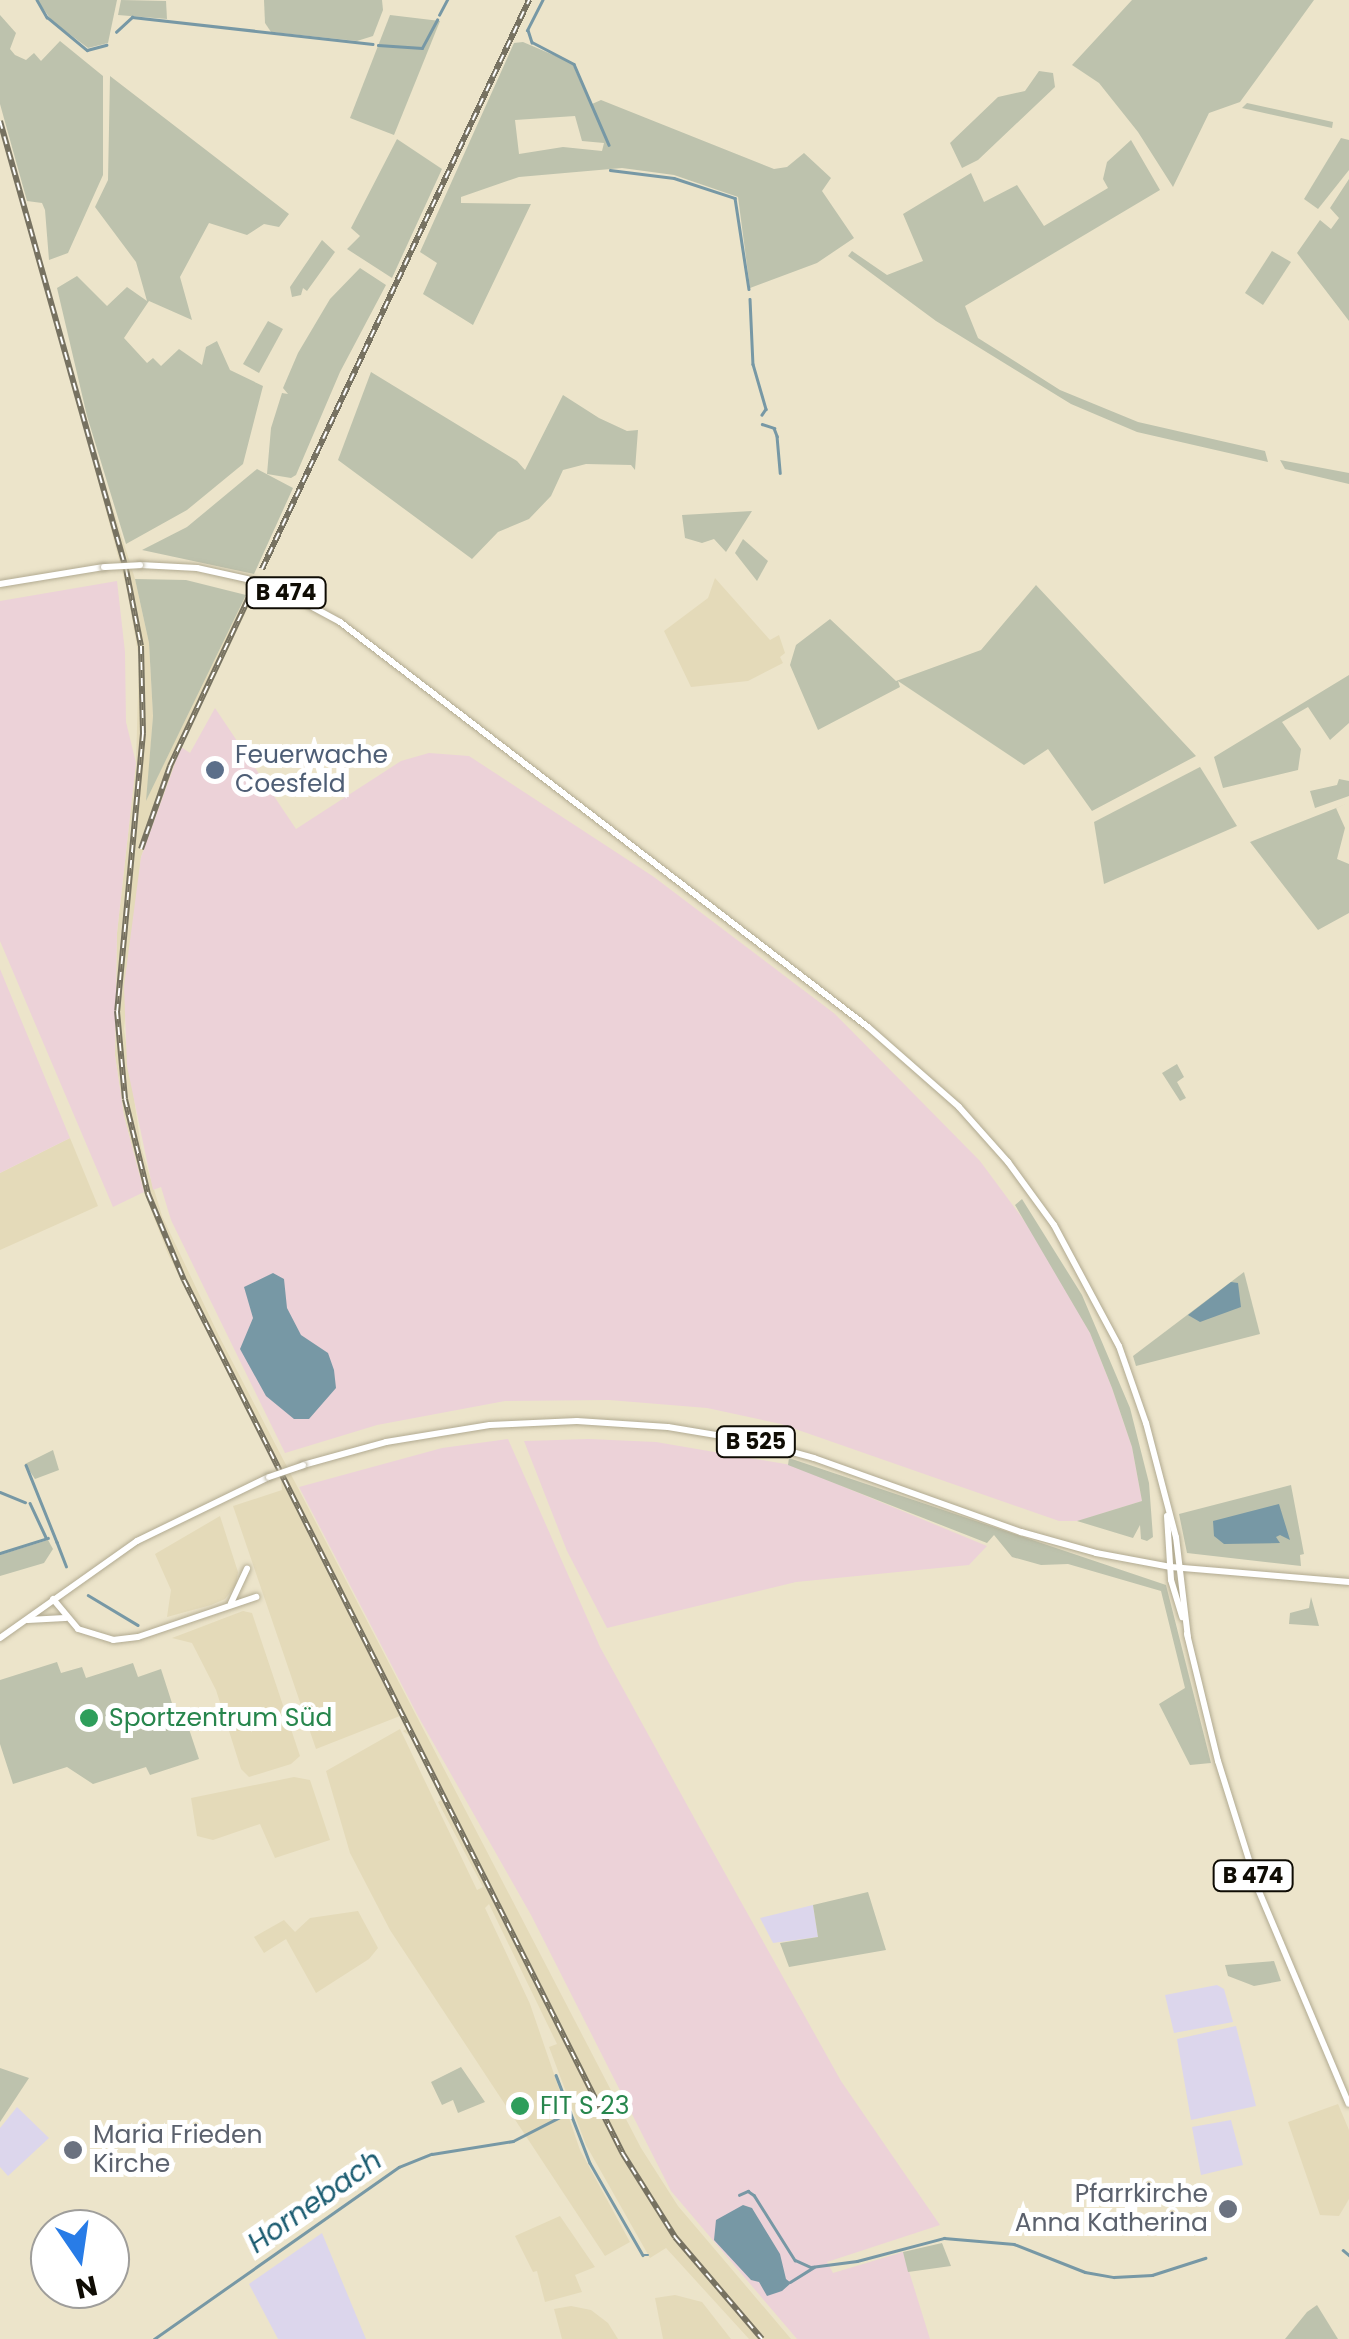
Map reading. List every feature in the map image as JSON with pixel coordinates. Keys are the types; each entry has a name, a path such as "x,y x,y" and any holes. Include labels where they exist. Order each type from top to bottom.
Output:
{"main road":[{"name":"B 474","path":"0,584 104,567 140,565 210,570 276,588 340,622 868,1027 928,1078 987,1137 1054,1225 1104,1314 1139,1400 1167,1505 1188,1637 1218,1761 1252,1873 1349,2104"},
{"name":"B 525","path":"0,1638 137,1542 240,1488 303,1465 396,1439 526,1422 638,1424 752,1441 845,1467 1048,1541 1175,1568 1349,1582"},
{"path":"226,1607 241,1590 247,1569"},
{"path":"53,1599 66,1618 90,1635 120,1640 256,1598"},
{"path":"22,1622 44,1616 66,1618"}],"shaded area":[{"path":"98,461 135,579 149,643 153,716 147,798 246,595 253,597 183,743 141,857 124,1029 141,1147 162,1216 219,1336 641,2148 678,2206 791,2339 749,2339 666,2248 650,2258 586,2145 549,2047 557,2044 489,1904 485,1908 530,2004 580,2150 630,2242 605,2256 390,1930 350,1853 326,1771 400,1729 477,1890 483,1887 438,1802 443,1799 411,1737 403,1731 407,1729 400,1716 316,1749 233,1506 282,1490 281,1479 168,1254 144,1192 124,1116 115,1055 117,933 136,763 139,659 127,590 93,462"},
{"path":"715,578 770,640 779,635 785,653 780,657 783,663 748,681 691,687 664,631 708,598"},
{"path":"117,581 125,652 126,722 136,763 117,933 115,1055 124,1116 144,1192 113,1207 0,941 0,601"},
{"path":"215,708 296,829 401,761 429,753 469,756 654,877 835,1014 980,1161 1046,1250 1090,1333 1112,1388 1132,1447 1142,1501 1078,1521 1059,1521 781,1424 707,1408 609,1400 505,1401 377,1425 285,1453 171,1220 161,1187 153,1190 127,1066 124,986 141,857 181,747 190,753"},
{"path":"0,969 70,1138 0,1173"},
{"path":"70,1138 98,1206 0,1250 0,1173"},
{"path":"508,1439 600,1647 841,2081 940,2225 827,2262 833,2273 903,2252 930,2339 797,2339 671,2191 531,1915 418,1716 299,1487 442,1448"},
{"path":"524,1441 656,1442 791,1465 987,1546 969,1565 796,1582 607,1628 567,1551"},
{"path":"220,1516 238,1572 236,1585 225,1599 167,1617 171,1590 155,1554"},
{"path":"243,1611 252,1613 300,1756 291,1764 249,1777 241,1769 216,1690 192,1643 172,1638"},
{"path":"294,1777 310,1780 330,1840 275,1858 260,1824 213,1840 197,1836 191,1798"},
{"path":"813,1905 818,1937 773,1943 760,1918"},
{"path":"358,1911 378,1948 369,1959 316,1993 286,1939 264,1953 254,1937 284,1920 295,1932 310,1918"},
{"path":"1217,1985 1224,1989 1233,2022 1174,2033 1165,1995"},
{"path":"1236,2026 1256,2106 1191,2120 1177,2039"},
{"path":"1338,2104 1349,2130 1349,2199 1339,2216 1320,2215 1288,2122"},
{"path":"17,2107 49,2138 8,2176 0,2167 0,2128"},
{"path":"1231,2120 1243,2165 1201,2175 1192,2127"},
{"path":"560,2216 595,2267 575,2275 582,2292 545,2302 537,2271 533,2272 515,2236"},
{"path":"322,2233 366,2339 278,2339 249,2284"},
{"path":"675,2295 702,2302 731,2339 663,2339 655,2298"},
{"path":"571,2306 591,2310 608,2323 618,2339 562,2339 554,2309"}],"green space":[{"path":"37,0 117,0 108,43 88,48 52,21"},
{"path":"121,0 166,1 167,19 118,15"},
{"path":"264,0 382,0 383,10 373,36 357,41 271,32 265,23"},
{"path":"1132,0 1314,0 1240,102 1209,113 1173,187 1138,132 1099,83 1072,65"},
{"path":"0,15 16,33 10,49 15,55 26,60 34,53 41,61 60,41 103,76 103,175 68,253 49,260 45,210 42,203 27,201 0,104"},
{"path":"390,15 440,21 394,135 350,118"},
{"path":"523,42 572,63 609,145 592,104 601,100 774,169 787,167 804,153 831,178 822,191 854,238 817,263 750,288 738,197 674,175 622,168 519,177 461,197 461,203 531,204 473,325 423,294 437,263 420,252 514,43","holes":["575,116 582,141 604,143 602,151 563,147 519,154 515,120"]},
{"path":"1039,71 1053,73 1055,87 978,160 962,168 950,143 998,97 1025,91"},
{"path":"110,76 289,214 279,227 264,224 247,235 209,223 180,277 192,320 149,301 124,338 147,363 153,358 161,366 179,349 202,365 206,347 217,341 230,370 263,386 243,464 187,510 126,544 87,416 57,288 77,276 107,306 127,287 147,301 136,262 95,207 108,180"},
{"path":"1247,103 1333,122 1332,128 1242,108"},
{"path":"1341,138 1349,140 1349,170 1318,209 1304,199"},
{"path":"397,139 442,169 392,278 347,249 360,236 351,228"},
{"path":"1131,140 1160,190 965,306 978,338 1060,390 1138,422 1265,451 1268,462 1137,432 1071,404 936,321 848,256 852,251 887,275 923,261 903,214 971,173 984,202 1017,185 1044,226 1108,188 1103,179 1107,162"},
{"path":"1349,179 1349,321 1297,253 1320,220 1331,229 1339,218 1330,208"},
{"path":"322,240 335,252 307,291 303,288 301,295 292,297 290,287"},
{"path":"1272,251 1291,262 1263,305 1245,293"},
{"path":"360,268 386,285 340,372 296,475 291,478 267,474 271,428 282,393 288,394 283,388 298,353 330,299"},
{"path":"268,321 283,329 259,373 243,364"},
{"path":"371,372 517,461 525,470 563,395 599,418 627,431 638,430 635,470 631,465 586,464 563,470 551,496 529,519 498,532 472,559 338,460"},
{"path":"1280,460 1349,473 1349,484 1285,469"},
{"path":"257,469 293,488 254,574 142,550 187,527"},
{"path":"752,511 726,552 714,539 702,543 685,538 682,515"},
{"path":"743,539 768,561 757,581 735,553"},
{"path":"135,579 186,580 246,595 146,801 153,716 149,643"},
{"path":"1036,585 1196,756 1092,811 1048,749 1024,765 898,681 900,687 818,730 790,665 796,645 830,619 896,681 981,650"},
{"path":"1349,675 1349,723 1330,740 1308,707 1282,722 1301,749 1298,770 1223,788 1214,757"},
{"path":"1200,767 1237,826 1104,884 1094,822"},
{"path":"1339,779 1349,781 1349,796 1315,808 1310,791 1337,785"},
{"path":"1336,808 1345,828 1337,859 1349,864 1349,913 1318,930 1250,842"},
{"path":"1177,1064 1184,1077 1177,1082 1186,1098 1180,1101 1162,1073"},
{"path":"1022,1199 1082,1295 1130,1408 1149,1483 1153,1537 1147,1541 1141,1539 1140,1525 1133,1538 1077,1521 1142,1501 1132,1447 1112,1388 1090,1333 1015,1205"},
{"path":"1244,1272 1260,1334 1136,1366 1133,1356"},
{"path":"53,1450 59,1470 35,1479 25,1464"},
{"path":"789,1458 1166,1585 1211,1763 1190,1765 1159,1704 1185,1688 1161,1591 1068,1564 1041,1565 1012,1557 994,1535 987,1543 788,1465"},
{"path":"1291,1485 1304,1554 1300,1555 1301,1566 1187,1553 1179,1514"},
{"path":"48,1540 53,1549 44,1563 0,1576 0,1555"},
{"path":"1311,1597 1319,1626 1289,1624 1290,1613 1309,1608"},
{"name":"Sportzentrum Süd","path":"57,1662 61,1673 82,1667 86,1678 133,1663 138,1677 161,1669 180,1728 188,1726 199,1759 150,1775 146,1767 93,1784 67,1767 13,1784 0,1744 0,1680"},
{"path":"868,1892 886,1950 789,1967 780,1943 818,1937 813,1905"},
{"path":"1274,1961 1281,1981 1254,1986 1228,1976 1225,1965"},
{"path":"461,2067 485,2102 458,2113 453,2100 442,2105 431,2082"},
{"path":"0,2068 29,2078 0,2122"},
{"path":"942,2243 951,2266 908,2272 903,2252"},
{"path":"1317,2305 1338,2339 1285,2339 1307,2312"}],"water":[{"path":"273,1273 284,1279 287,1308 301,1335 328,1353 334,1370 336,1388 309,1419 294,1419 266,1396 240,1349 253,1318 244,1287"},
{"path":"1231,1282 1238,1283 1241,1307 1200,1322 1188,1315"},
{"path":"1279,1504 1290,1540 1280,1535 1276,1537 1280,1543 1224,1544 1214,1536 1213,1521"},
{"path":"743,2205 752,2208 780,2254 786,2279 791,2283 782,2291 767,2296 759,2282 751,2280 714,2240 716,2220"}],"waterway":[{"path":"37,0 47,17 87,50 106,45"},
{"path":"439,15 447,0"},
{"path":"543,0 528,30 532,42 574,64 609,145"},
{"path":"116,32 132,17 372,44"},
{"path":"378,45 422,48 437,20"},
{"path":"610,170 674,178 735,198 749,289"},
{"path":"750,299 753,364 766,409 762,415"},
{"path":"762,424 774,428 777,436 780,473"},
{"path":"26,1465 57,1542"},
{"path":"0,1492 25,1502"},
{"path":"30,1503 46,1538"},
{"path":"0,1553 48,1538"},
{"path":"57,1542 66,1566"},
{"path":"88,1595 138,1625"},
{"path":"556,2075 590,2163 643,2255 648,2255"},
{"name":"Hornebach","path":"154,2339 399,2167 432,2154 513,2141 570,2112"},
{"path":"739,2195 748,2191 754,2195 795,2260 811,2267 857,2261 944,2238 1014,2244 1085,2272 1114,2277 1152,2275 1205,2258"},
{"path":"1343,2250 1349,2255"},
{"path":"790,2282 814,2267"}],"railway":[{"path":"262,569 529,0"},
{"path":"0,121 126,569 141,646 143,733 117,1011 125,1099 148,1194 184,1280 623,2154 675,2237 762,2339"},
{"path":"141,849 170,766 250,595"}],"place":[{"name":"Feuerwache Coesfeld","path":"215,770"},
{"name":"Sportzentrum Süd","path":"89,1718"},
{"name":"FIT S 23","path":"520,2106"},
{"name":"Maria Frieden Kirche","path":"73,2150"},
{"name":"Pfarrkirche Anna Katherina","path":"1228,2209"}]}
